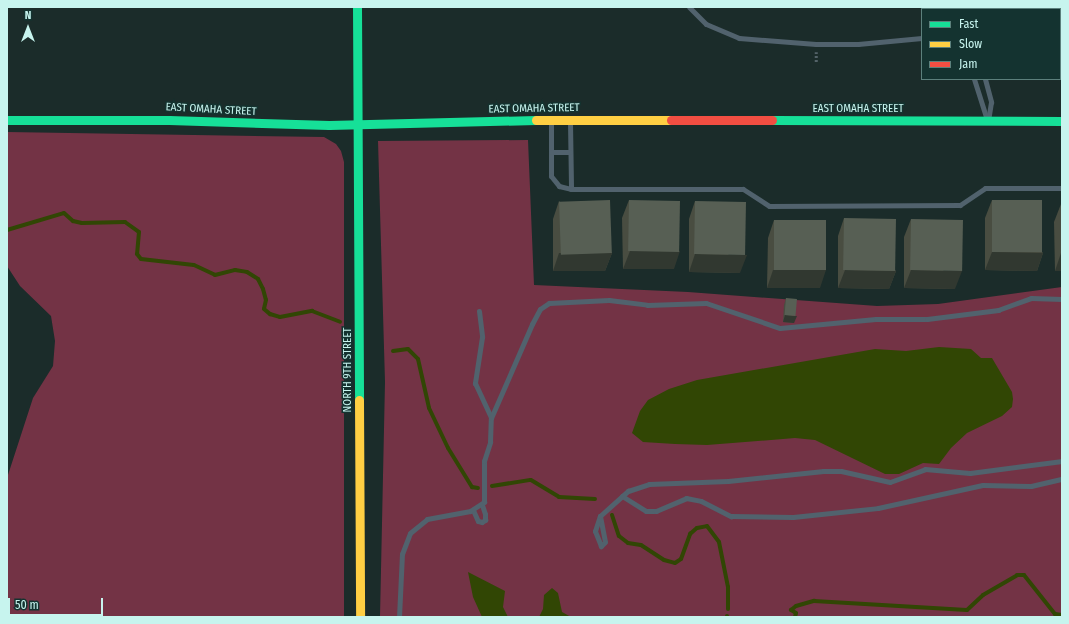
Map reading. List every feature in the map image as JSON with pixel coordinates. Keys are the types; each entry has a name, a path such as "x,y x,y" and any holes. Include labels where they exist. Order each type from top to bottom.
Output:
{"main road":[{"name":"NORTH 9TH STREET","path":"357,7 360,617"},
{"name":"EAST OMAHA STREET","path":"7,120 169,120 261,125 550,120 1062,121"}],"lane":[{"path":"689,7 706,24 739,38 816,44 858,44 921,38"},
{"path":"974,80 988,121"},
{"path":"985,80 990,98 988,121"},
{"path":"550,120 553,180 559,186 571,189 743,188 768,206 776,206 960,205 985,188 1062,188"},
{"path":"570,120 571,189"},
{"path":"551,152 570,152"},
{"path":"473,510 478,521 482,522 485,520 482,505 484,502 484,461 490,442 491,418 534,320 540,309 549,303 609,300 648,305 706,303 780,328 876,319 932,318 998,310 1031,298 1062,299"},
{"path":"479,311 482,337 475,383 491,418"},
{"path":"600,516 605,542 601,546 595,531 600,516 622,496 637,487 660,483 728,481 824,471 841,471 890,482 925,469 970,473 1062,461"},
{"path":"622,496 646,511 656,511 686,498 701,501 732,516 793,518 860,511 983,485 1031,486 1062,479"},
{"path":"399,617 402,554 410,533 418,525 436,516 473,510 482,505"}],"shaded area":[{"path":"7,132 324,137 336,144 341,151 344,162 344,617 7,617 7,478 33,398 53,366 55,341 51,316 20,286 7,266"},
{"path":"528,140 534,285 688,292 877,306 938,304 1062,287 1062,617 380,617 385,382 378,141"},
{"path":"939,347 971,349 981,358 992,358 1012,392 1013,399 1012,407 1002,416 967,433 951,448 939,464 923,463 899,474 885,474 815,440 795,438 707,445 675,444 643,442 632,433 640,411 648,400 669,389 697,380 875,349 906,351"},
{"path":"468,572 505,591 503,607 508,617 482,617 473,597"},
{"path":"552,588 558,593 562,612 571,617 539,617 543,609 544,595"}],"building":[{"path":"610,200 612,253 561,255 559,202"},
{"path":"629,200 680,201 679,252 628,251"},
{"path":"992,200 1042,200 1042,252 992,252"},
{"path":"695,201 746,202 745,255 694,254"},
{"path":"1062,204 1062,253 1061,253"},
{"path":"844,218 896,219 895,271 843,270"},
{"path":"911,219 963,220 962,271 910,270"},
{"path":"774,220 826,220 826,270 774,270"},
{"path":"786,298 797,299 795,316 785,315"}],"waterway":[{"path":"7,230 64,213 73,221 82,223 125,222 139,232 137,254 141,259 194,265 215,275 235,270 247,272 258,279 266,300 264,309 270,314 280,317 312,311 340,322"},
{"path":"393,351 408,349 418,359 429,408 448,448 472,487 478,488"},
{"path":"492,486 531,480 559,497 595,499"},
{"path":"612,515 619,536 628,543 641,545 664,560 675,563 681,559 690,534 697,528 707,526 719,542 728,587 728,609"},
{"path":"795,617 796,613 791,610 796,606 814,601 967,610 983,595 1017,575 1024,575 1055,614 1062,615"}],"traffic: fast":[{"path":"357,7 359,400"},
{"path":"7,120 169,120 329,125 536,120"},
{"path":"772,120 1062,121"}],"traffic: slow":[{"path":"536,120 671,120"},
{"path":"359,400 360,617"}],"traffic: jam":[{"path":"671,120 772,120"}]}
